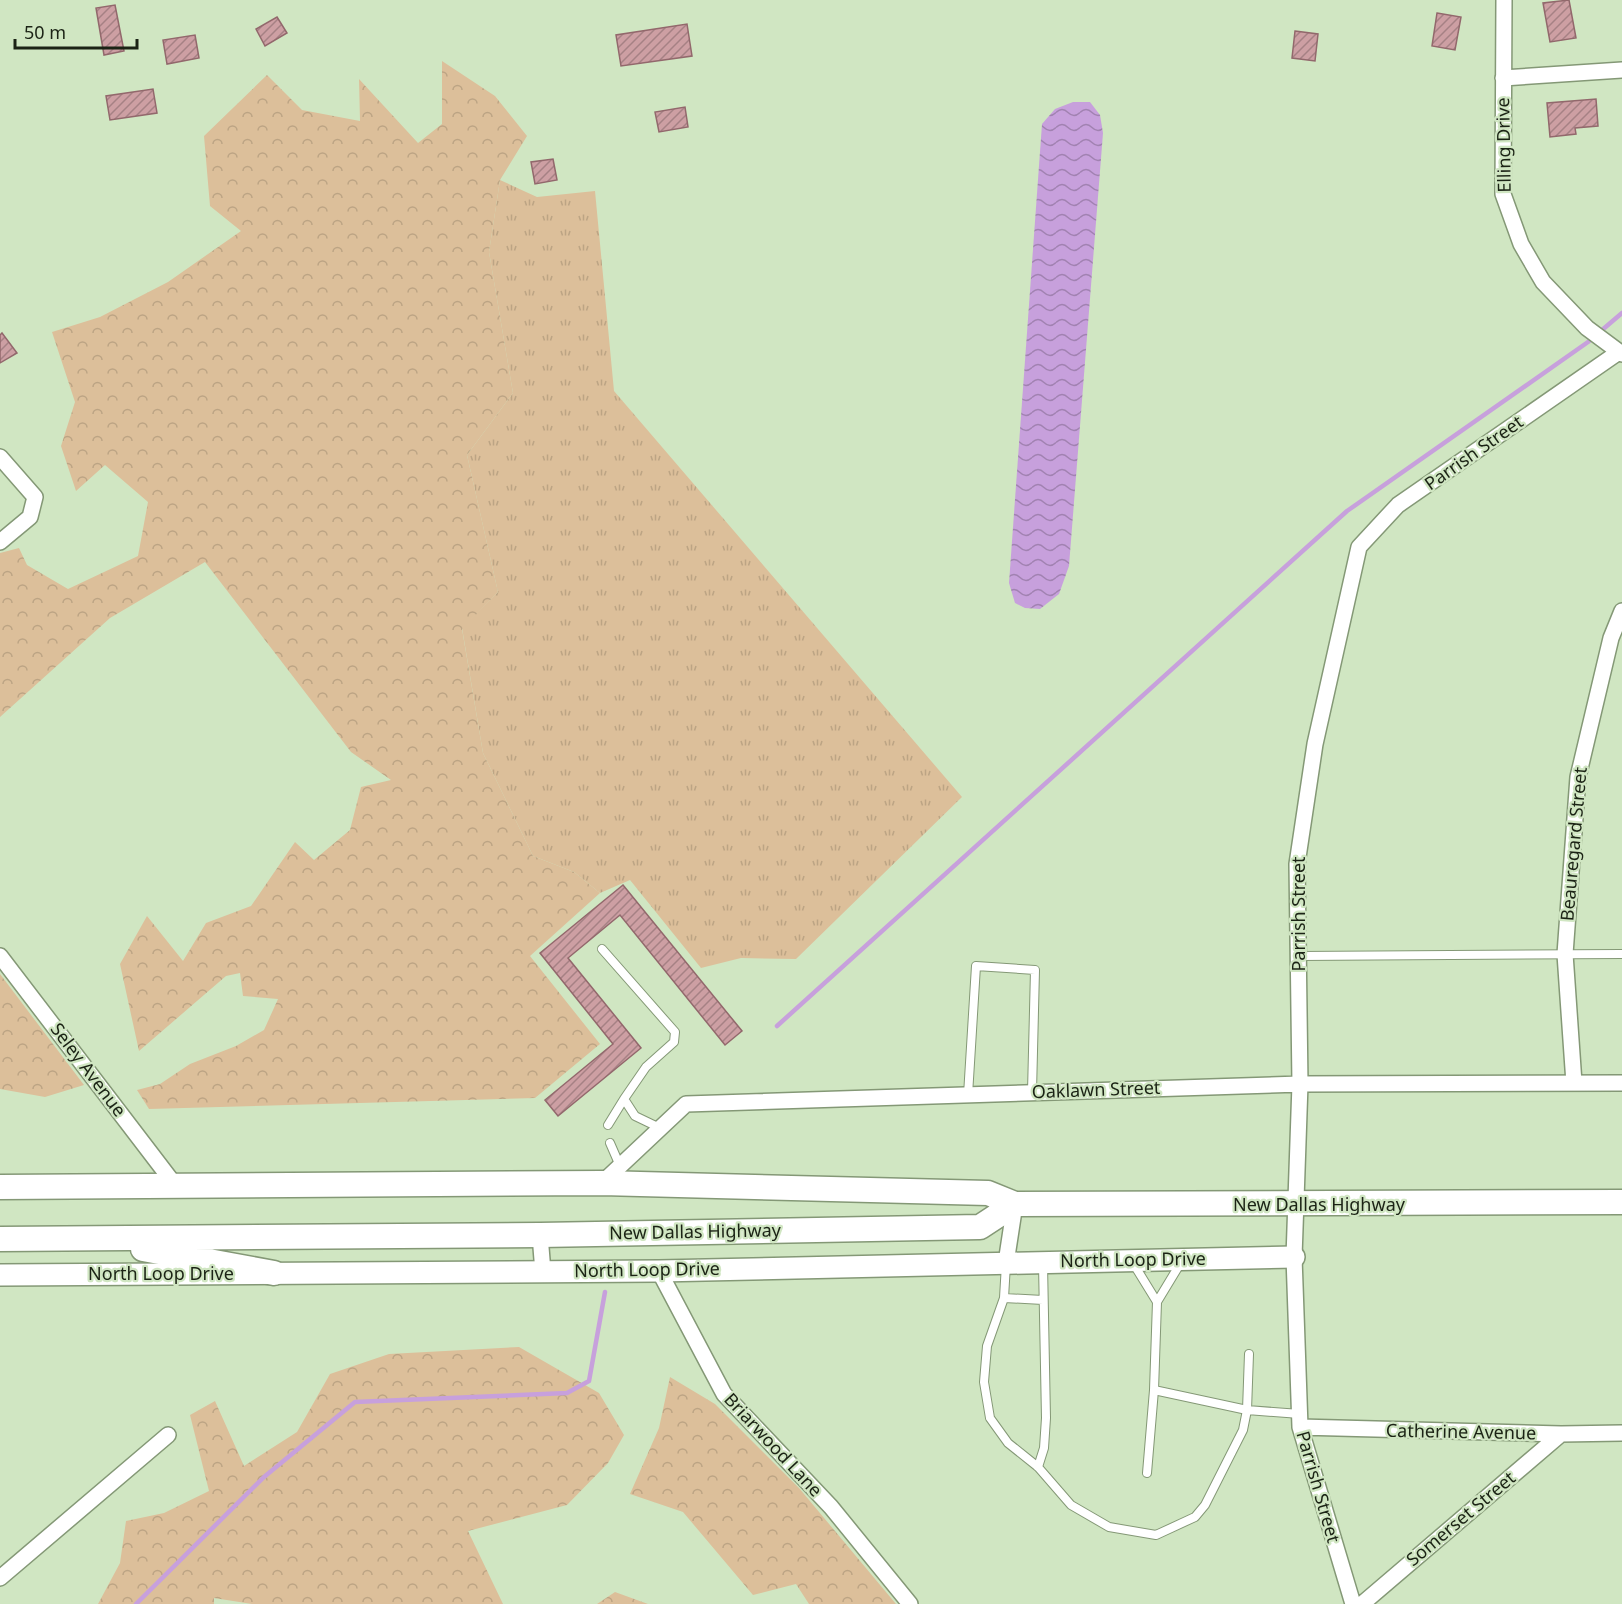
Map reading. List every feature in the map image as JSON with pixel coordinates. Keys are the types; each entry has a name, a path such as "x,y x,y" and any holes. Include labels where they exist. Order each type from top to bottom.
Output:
{"main road":[{"path":"0,1187 602,1183"},
{"name":"New Dallas Highway","path":"602,1183 988,1193 1015,1204 1296,1205 1622,1202"},
{"name":"New Dallas Highway","path":"368,1236 980,1227 1015,1204"},
{"name":"North Loop Drive","path":"0,1239 368,1236"},
{"path":"85,1239 274,1273"}],"street":[{"name":"Elling Drive","path":"1504,0 1503,194 1521,244 1543,282 1587,328 1617,351"},
{"path":"1503,78 1622,70"},
{"name":"Parrish Street","path":"1353,1604 1300,1421 1294,1257 1300,1084 1297,864 1315,744 1359,547 1398,506 1617,351"},
{"path":"0,457 35,497 30,517 0,542"},
{"name":"Beauregard Street","path":"1574,1083 1565,954 1578,777 1611,638 1622,611"},
{"name":"Seley Avenue","path":"0,956 175,1185"},
{"name":"Oaklawn Street","path":"602,1183 686,1104 1300,1084 1622,1083"},
{"path":"1006,1263 1015,1204"},
{"path":"540,1235 543,1272"},
{"name":"North Loop Drive","path":"0,1275 659,1271 1294,1257"},
{"name":"Briarwood Lane","path":"659,1271 724,1394 831,1507 910,1604"},
{"name":"Catherine Avenue","path":"1300,1421 1561,1434 1622,1433"},
{"name":"Somerset Street","path":"1362,1604 1561,1434"},
{"path":"0,1578 168,1435"}],"lane":[{"path":"602,949 675,1032 674,1042 646,1067 608,1125"},
{"path":"1299,956 1622,954"},
{"path":"968,1095 976,966 1035,970 1032,1092"},
{"path":"624,1099 635,1116 660,1128"},
{"path":"610,1143 620,1166"},
{"path":"1147,1473 1154,1390 1157,1302 1184,1259"},
{"path":"1131,1260 1157,1302"},
{"path":"1038,1467 1044,1448 1046,1418 1043,1262"},
{"path":"1006,1263 1004,1298 987,1346 984,1382 990,1418 1008,1443 1038,1467 1071,1505 1109,1527 1156,1535 1195,1517 1205,1505 1243,1430 1247,1410 1249,1354"},
{"path":"1004,1298 1043,1300"},
{"path":"1154,1390 1300,1421"}],"green space":[{"path":"442,61 495,96 527,136 500,180 489,252 513,393 467,455 498,592 462,629 483,753 533,856 574,872 600,893 530,956 600,1044 535,1098 149,1109 137,1090 160,1084 190,1064 236,1046 264,1030 278,999 243,996 240,973 226,976 139,1051 120,964 147,916 183,961 206,923 251,906 295,842 314,860 350,830 361,787 391,780 351,752 205,562 110,618 0,717 0,553 19,548 27,565 68,589 138,556 148,502 105,465 76,491 61,446 75,402 52,332 100,317 168,282 241,231 210,206 204,136 267,75 302,110 360,121 359,79 418,143 442,124"},
{"path":"500,180 537,197 595,191 614,391 962,797 796,959 741,958 701,968 630,880 600,893 574,872 533,856 483,753 462,628 498,592 467,455 513,393 489,252"},
{"path":"0,974 84,1085 45,1097 0,1089"},
{"path":"519,1347 599,1393 624,1435 608,1463 567,1505 468,1531 503,1604 252,1604 214,1598 214,1604 98,1604 120,1563 126,1521 164,1513 209,1491 190,1415 215,1401 244,1466 297,1432 330,1374 389,1354"},
{"path":"670,1377 715,1404 799,1488 896,1604 809,1604 796,1584 753,1595 683,1512 630,1494 659,1428"},
{"path":"615,1592 648,1604 597,1604"}],"water":[{"path":"1073,102 1090,102 1100,115 1103,133 1069,566 1059,594 1040,609 1025,608 1015,603 1009,583 1042,124 1055,109"}],"building":[{"path":"1569,0 1576,38 1550,42 1543,3"},
{"path":"115,5 124,51 104,55 96,8"},
{"path":"1437,13 1461,17 1455,50 1432,46"},
{"path":"277,17 287,33 265,46 256,29"},
{"path":"687,24 692,56 621,66 616,35"},
{"path":"1295,31 1318,34 1315,61 1292,58"},
{"path":"195,35 199,58 167,64 163,40"},
{"path":"153,89 157,113 110,120 106,96"},
{"path":"1596,99 1598,126 1575,128 1576,134 1550,137 1547,103"},
{"path":"685,107 688,127 659,132 655,112"},
{"path":"553,159 557,180 535,184 531,162"},
{"path":"2,333 17,353 0,363 0,335"},
{"path":"623,885 742,1031 725,1045 620,915 568,958 641,1048 558,1116 545,1100 613,1044 540,953"}],"waterway":[{"path":"777,1026 1347,511 1588,342 1622,313"},
{"path":"136,1604 264,1477 355,1402 567,1393 589,1381 605,1292"}]}
